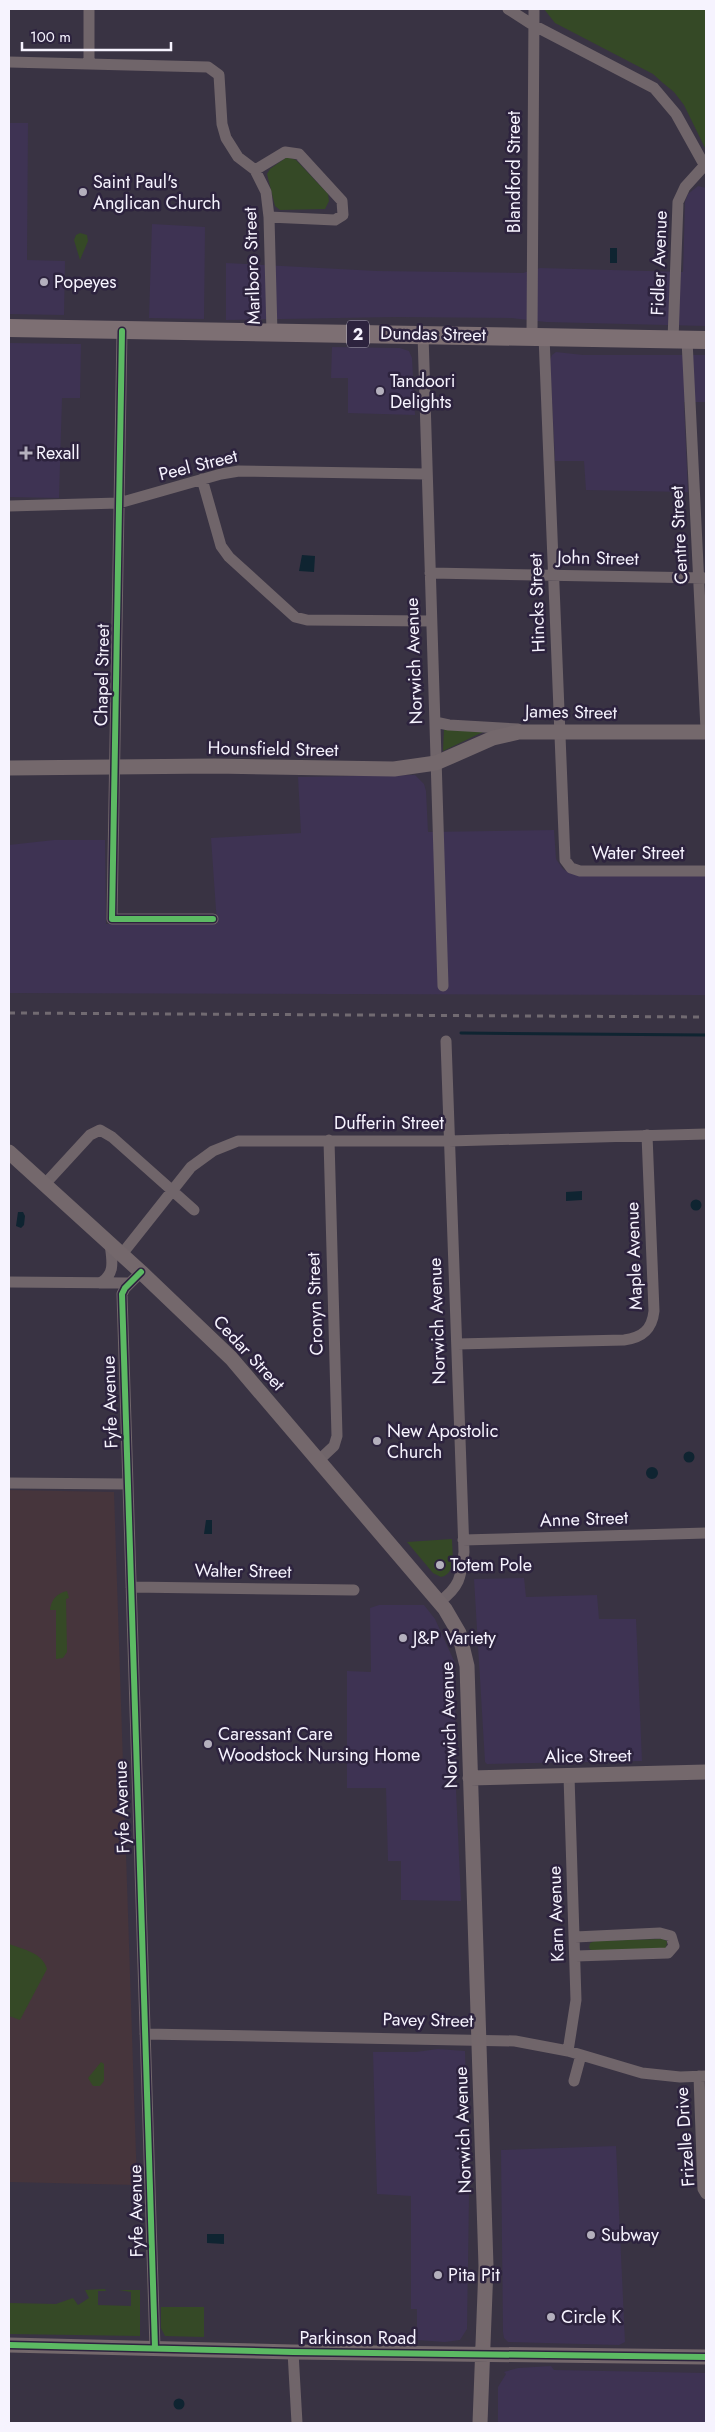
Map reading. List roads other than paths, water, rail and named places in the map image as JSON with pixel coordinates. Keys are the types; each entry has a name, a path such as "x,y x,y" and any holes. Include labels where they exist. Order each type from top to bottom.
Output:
{"main road":[{"name":"Dundas Street","path":"9,328 706,340"},
{"name":"Hounsfield Street","path":"9,768 214,766 394,769 436,763 493,738 529,731"},
{"name":"James Street","path":"529,731 706,731"},
{"name":"Cedar Street","path":"9,1152 122,1254 231,1358 439,1602"},
{"name":"Norwich Avenue","path":"439,1602 458,1632 465,1654 486,2266 480,2423"},
{"name":"Alice Street","path":"470,1778 706,1772"},
{"name":"Parkinson Road","path":"9,2345 294,2352 706,2357"}],"street":[{"path":"89,9 89,64"},
{"path":"508,9 654,88 676,114 705,167"},
{"name":"Blandford Street","path":"534,9 538,336"},
{"path":"9,62 208,67 214,70 219,75 221,84 222,124 226,138 238,157 255,170 285,152 297,153 344,205 343,215 335,220 269,217"},
{"name":"Fidler Avenue","path":"680,340 678,202 685,187 705,167"},
{"name":"Marlboro Street","path":"255,170 266,192 269,217 272,333"},
{"name":"Chapel Street","path":"122,331 112,919 213,920"},
{"name":"Norwich Avenue","path":"423,334 443,986"},
{"name":"Hincks Street","path":"538,336 553,574 564,851 565,860 571,868"},
{"name":"Centre Street","path":"680,340 702,578 706,731"},
{"name":"Peel Street","path":"9,506 119,503 221,474 252,470 426,474"},
{"path":"202,479 219,539 229,557 295,617 307,620 431,621"},
{"name":"John Street","path":"430,573 702,578"},
{"name":"James Street","path":"435,722 449,726 529,731"},
{"name":"Water Street","path":"571,868 580,871 706,871"},
{"name":"Norwich Avenue","path":"439,1602 453,1592 460,1579 464,1540 446,1041"},
{"path":"44,1185 92,1134 100,1130 112,1137 194,1210"},
{"name":"Dufferin Street","path":"122,1254 172,1190 202,1158 230,1144 257,1140 449,1141 706,1134"},
{"name":"Maple Avenue","path":"457,1344 624,1340 634,1339 646,1332 653,1321 654,1311 647,1135"},
{"name":"Cronyn Street","path":"319,1460 334,1446 336,1436 329,1140"},
{"path":"100,1283 109,1278 112,1268 110,1244"},
{"name":"Fyfe Avenue","path":"141,1272 122,1294 155,2348"},
{"path":"9,1282 130,1283"},
{"path":"9,1483 127,1484"},
{"name":"Anne Street","path":"464,1540 706,1533"},
{"name":"Walter Street","path":"131,1587 354,1590"},
{"name":"Karn Avenue","path":"568,2051 576,2014 576,1956 569,1776"},
{"path":"575,1937 660,1934 670,1936 674,1946 672,1950 664,1954 576,1956"},
{"name":"Pavey Street","path":"145,2034 479,2038 515,2041 568,2051 652,2075 702,2076"},
{"path":"574,2081 581,2055"},
{"name":"Frizelle Drive","path":"702,2076 703,2189 706,2194"},
{"path":"294,2352 297,2423"}],"water":[{"path":"610,248 617,248 617,263 610,263"},
{"path":"302,555 315,556 314,572 299,571"},
{"path":"582,1191 582,1200 566,1201 566,1192"},
{"path":"696,1199 702,1205 696,1211 690,1205"},
{"path":"18,1212 23,1212 25,1216 24,1225 21,1228 16,1226"},
{"path":"689,1451 695,1457 689,1463 683,1457"},
{"path":"650,1467 654,1467 658,1473 654,1479 650,1479 646,1475 646,1471"},
{"path":"206,1520 212,1520 212,1534 204,1534"},
{"path":"207,2234 224,2234 224,2244 207,2243"},
{"path":"179,2398 185,2404 179,2410 173,2404"}],"waterway":[{"path":"461,1033 706,1035"}],"railway":[{"path":"9,1013 706,1017"}],"place":[{"name":"Saint Paul's Anglican Church","path":"83,192"},
{"name":"Popeyes","path":"44,282"},
{"name":"Tandoori Delights","path":"380,391"},
{"name":"Rexall","path":"26,453"},
{"name":"New Apostolic Church","path":"377,1441"},
{"name":"Totem Pole","path":"440,1565"},
{"name":"J&P Variety","path":"403,1638"},
{"name":"Caressant Care Woodstock Nursing Home","path":"208,1744"},
{"name":"Subway","path":"591,2235"},
{"name":"Pita Pit","path":"438,2275"},
{"name":"Circle K","path":"551,2317"}]}
